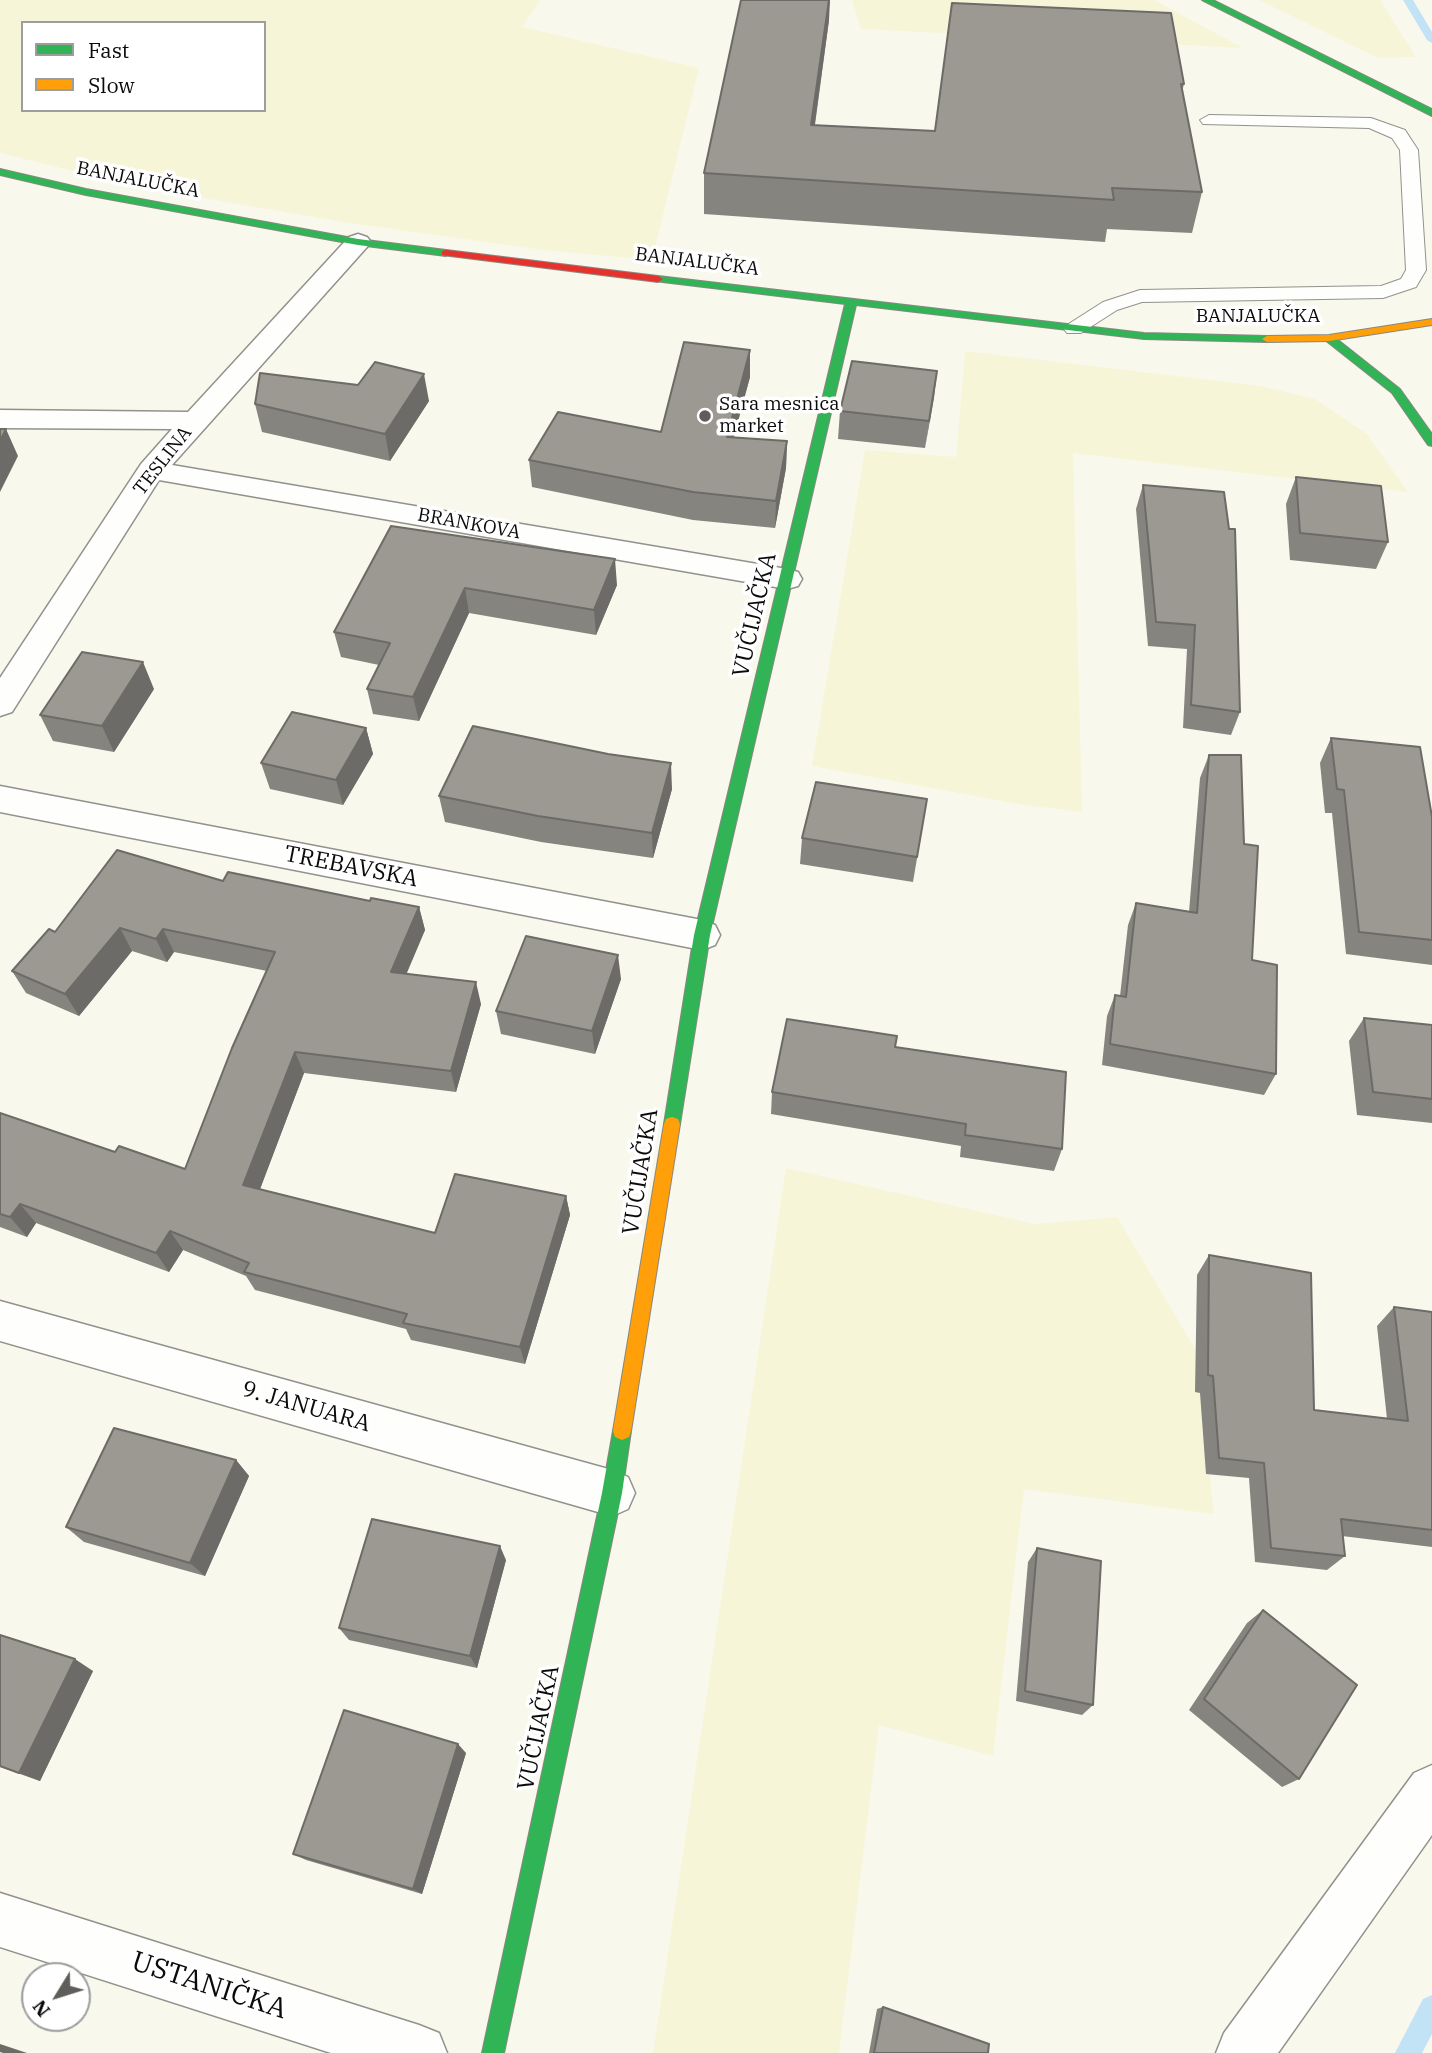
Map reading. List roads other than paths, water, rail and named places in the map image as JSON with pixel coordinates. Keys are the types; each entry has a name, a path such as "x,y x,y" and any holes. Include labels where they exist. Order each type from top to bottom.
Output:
{"main road":[{"path":"1206,0 1432,113"},
{"name":"BANJALUČKA","path":"0,172 86,192 358,242 1074,329 1224,340 1329,338 1432,322"},
{"name":"VUČIJAČKA","path":"493,2053 612,1493 702,934 851,302"},
{"path":"1329,338 1396,391 1432,442"}],"street":[{"name":"TESLINA","path":"0,704 151,470 358,242"},
{"path":"0,419 194,421"},
{"name":"BRANKOVA","path":"151,470 787,579"},
{"name":"TREBAVSKA","path":"0,799 702,934"},
{"name":"9. JANUARA","path":"0,1321 612,1493"},
{"path":"1244,2053 1432,1791"},
{"name":"USTANIČKA","path":"0,1920 419,2053"}],"lane":[{"path":"1074,329 1110,306 1140,296 1383,292 1409,283 1416,270 1410,164 1409,150 1399,134 1371,123 1209,120"}],"waterway":[{"path":"1408,0 1432,40"},
{"path":"1408,2053 1432,2008"}],"place":[{"name":"Sara mesnica market","path":"705,416"}]}
